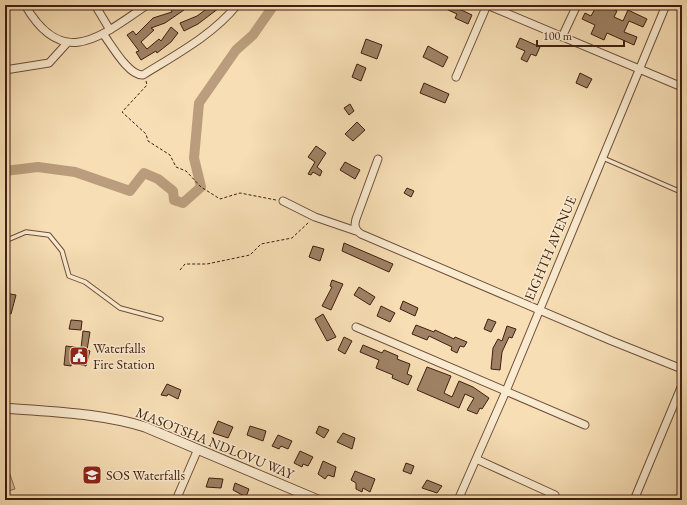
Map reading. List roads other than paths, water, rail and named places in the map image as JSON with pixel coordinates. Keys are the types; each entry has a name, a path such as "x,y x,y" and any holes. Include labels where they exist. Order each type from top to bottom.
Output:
{"street":[{"path":"25,5 41,27 58,39 68,42 84,43 104,35 147,5"},
{"path":"95,5 110,30"},
{"path":"104,35 131,72 138,75 143,75 181,51 222,21 237,5"},
{"path":"456,77 487,5 682,87"},
{"path":"562,37 576,5"},
{"name":"EIGHTH AVENUE","path":"458,500 506,391 638,68 666,5"},
{"path":"5,70 49,63 68,42"},
{"path":"356,231 354,225 361,201 378,160"},
{"path":"283,201 315,217 356,231 612,341 682,369"},
{"path":"356,327 585,425"},
{"path":"634,500 682,385"},
{"name":"MASOTSHA NDLOVU WAY","path":"5,408 122,420 155,430 318,500"},
{"path":"176,500 198,448"},
{"path":"476,459 555,495"}],"lane":[{"path":"602,157 681,192"},
{"path":"5,241 26,232 49,235 62,251 69,276 85,282 120,308 161,319"}],"waterway":[{"path":"5,171 38,167 75,172 130,191 144,173 158,179 173,191 174,200 183,203 201,187 194,158 199,103 236,50 253,35 274,5"}],"place":[{"name":"Waterfalls Fire Station","path":"79,356"},
{"name":"SOS Waterfalls","path":"92,475"}]}
